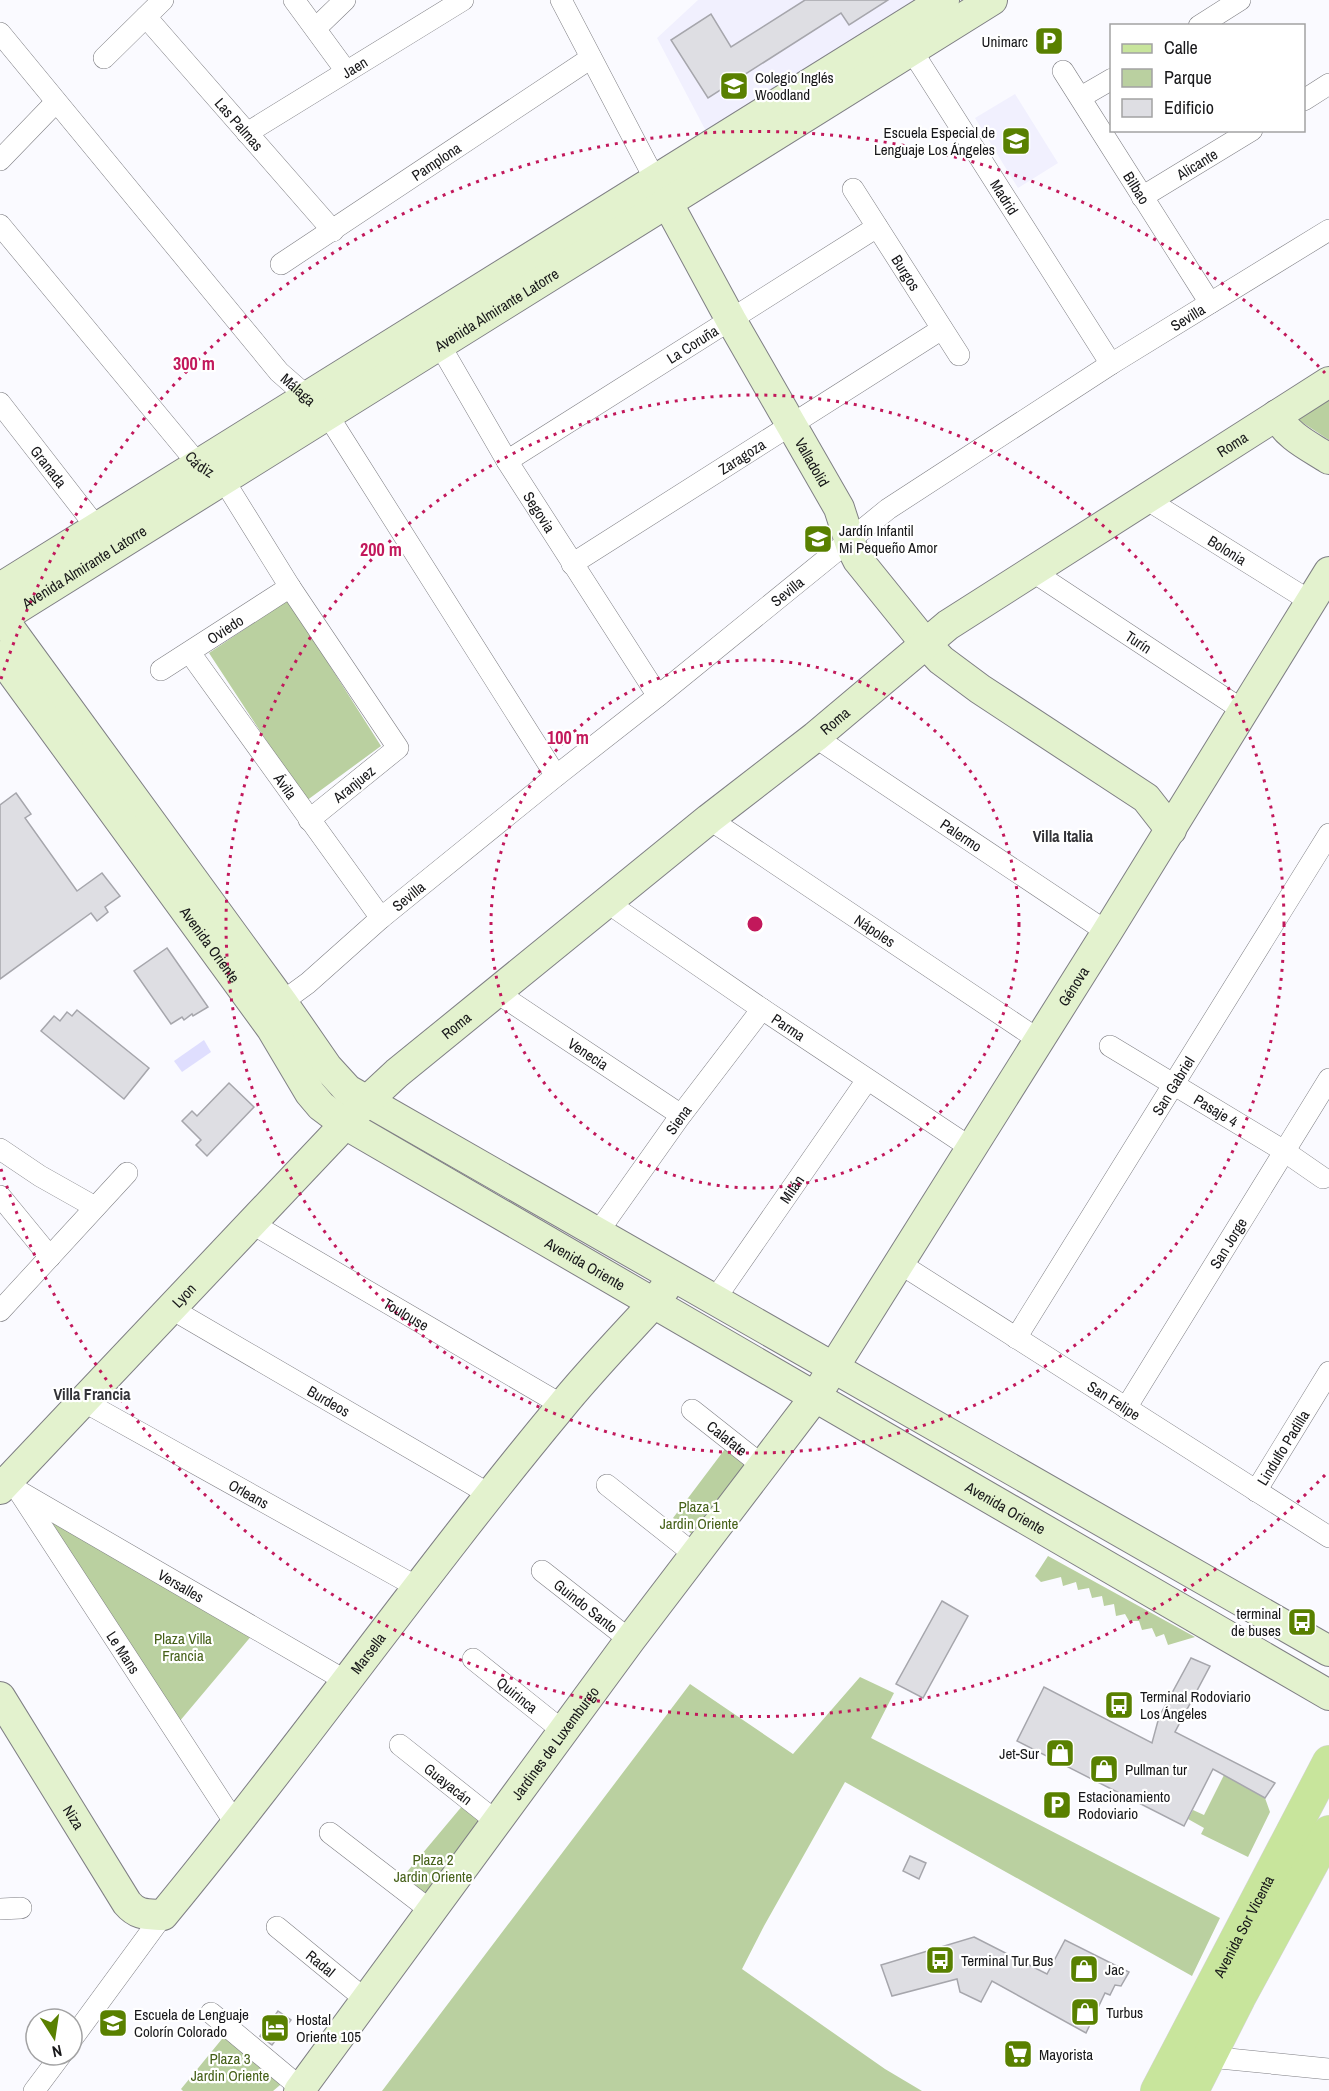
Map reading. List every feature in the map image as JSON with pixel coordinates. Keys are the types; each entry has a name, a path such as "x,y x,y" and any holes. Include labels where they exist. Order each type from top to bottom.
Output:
{"main road":[{"name":"Avenida Sor Vicenta","path":"1157,2091 1329,1762"},
{"name":"Avenida Sor Vicenta","path":"1192,2091 1329,1832"},
{"path":"1208,1995 1219,2009 1216,2043"}],"street":[{"path":"104,58 163,0"},
{"path":"294,0 346,71"},
{"path":"316,28 345,0"},
{"name":"Jaen","path":"247,133 462,0"},
{"name":"Avenida Almirante Latorre","path":"904,39 944,0"},
{"name":"Avenida Almirante Latorre","path":"1,617 211,472 904,39 992,0"},
{"path":"1201,24 1240,0"},
{"name":"Valladolid","path":"572,5 591,58 731,320 839,508 858,560 941,660 980,689 1146,798 1171,830"},
{"name":"Las Palmas","path":"146,17 333,231"},
{"name":"Málaga","path":"0,33 279,372 317,405 556,776"},
{"name":"Madrid","path":"904,39 1111,364"},
{"name":"Pamplona","path":"281,264 591,58"},
{"name":"Bilbao","path":"1063,71 1210,303"},
{"path":"1081,97 1110,80"},
{"path":"1305,99 1329,84"},
{"path":"0,160 56,102"},
{"name":"Alicante","path":"1143,197 1249,132"},
{"name":"Burgos","path":"853,189 959,355"},
{"name":"Cádiz","path":"0,225 211,472 398,748"},
{"name":"La Coruña","path":"507,461 877,227"},
{"name":"Sevilla","path":"282,1002 308,983 381,918 888,509 1111,364 1329,230"},
{"name":"Zaragoza","path":"572,564 942,329"},
{"name":"Segovia","path":"433,334 507,461 658,696"},
{"name":"Roma","path":"368,1100 496,992 709,819 815,737 925,643 966,612 1329,382"},
{"name":"Granada","path":"0,403 97,528"},
{"path":"1277,415 1287,430 1329,459"},
{"name":"Avenida Almirante Latorre","path":"0,588 97,528 211,472"},
{"name":"Bolonia","path":"1146,499 1311,601"},
{"name":"Turín","path":"1032,571 1244,711"},
{"name":"Génova","path":"815,1397 1171,830 1329,573"},
{"name":"Oviedo","path":"161,670 290,587"},
{"name":"Avenida Oriente","path":"1,617 337,1080 348,1090 1329,1651"},
{"name":"Ávila","path":"189,653 381,918"},
{"name":"Avenida Oriente","path":"0,656 272,1029 310,1093 321,1106 345,1124 1329,1695"},
{"name":"Palermo","path":"815,737 1107,932"},
{"name":"Aranjuez","path":"309,820 398,748"},
{"name":"Nápoles","path":"709,819 1039,1040"},
{"name":"San Gabriel","path":"1016,1338 1329,834"},
{"name":"Parma","path":"608,903 867,1080 972,1148"},
{"name":"Venecia","path":"496,992 681,1115"},
{"name":"Siena","path":"598,1232 681,1115 762,1009"},
{"name":"Pasaje 4","path":"1110,1046 1284,1151 1323,1178"},
{"name":"San Jorge","path":"1126,1408 1329,1079"},
{"name":"Milán","path":"714,1299 867,1080"},
{"name":"Lyon","path":"8,1487 83,1401 368,1100"},
{"path":"0,1149 40,1176 95,1207"},
{"path":"0,1311 127,1173"},
{"path":"0,1196 50,1257"},
{"name":"Toulouse","path":"251,1223 562,1405"},
{"name":"San Felipe","path":"899,1263 1329,1537"},
{"name":"Marsella","path":"84,2023 163,1915 237,1826 489,1494 562,1405 654,1303 674,1276"},
{"name":"Burdeos","path":"170,1308 489,1494"},
{"name":"Lindulfo Padilla","path":"1256,1491 1329,1372"},
{"name":"Jardines de Luxemburgo","path":"301,2090 430,1910 630,1640 815,1397"},
{"name":"Orleans","path":"83,1401 417,1587"},
{"name":"Calafate","path":"692,1410 763,1466"},
{"path":"607,1485 694,1554"},
{"name":"Versalles","path":"8,1487 346,1681"},
{"name":"Le Mans","path":"8,1487 237,1826"},
{"path":"1038,1526 1053,1502 1069,1502"},
{"name":"Guindo Santo","path":"542,1571 630,1640"},
{"path":"1232,1639 1247,1604"},
{"name":"Quirinca","path":"472,1659 563,1731"},
{"name":"Niza","path":"0,1697 127,1903 134,1911 163,1915"},
{"name":"Guayacán","path":"400,1745 497,1822"},
{"path":"330,1833 430,1910"},
{"name":"Radal","path":"277,1926 366,2000"},
{"path":"211,2013 301,2090"},
{"path":"1216,2043 1329,2069"},
{"path":"34,2091 52,2067"}],"shaded area":[{"name":"Colegio Inglés Woodland","path":"698,0 925,0 708,135 657,38"},
{"name":"Escuela Especial de Lenguaje Los Ángeles","path":"1015,94 1058,163 1018,188 975,118"}],"green space":[{"path":"1329,394 1329,440 1294,417"},
{"path":"288,600 381,746 306,801 209,653"},
{"name":"Plaza 1 Jardin Oriente","path":"728,1445 754,1467 702,1543 673,1518"},
{"name":"Plaza Villa Francia","path":"42,1513 253,1634 179,1722"},
{"path":"1048,1556 1195,1637 1168,1645 1164,1634 1156,1637 1152,1628 1142,1630 1139,1621 1129,1621 1125,1614 1116,1616 1114,1604 1104,1606 1102,1596 1092,1598 1089,1588 1078,1590 1076,1582 1063,1586 1061,1577 1041,1582 1035,1576"},
{"path":"860,1677 894,1693 871,1738 1220,1918 1192,1976 845,1782 742,1969 885,2069 922,2091 382,2091 690,1684 793,1754"},
{"path":"1224,1775 1265,1798 1270,1812 1248,1857 1201,1834 1204,1828 1188,1819 1193,1810 1204,1815"},
{"name":"Plaza 2 Jardin Oriente","path":"463,1805 488,1826 430,1902 401,1879"},
{"name":"Plaza 3 Jardin Oriente","path":"226,2034 286,2080 273,2091 183,2091 181,2089"}],"water":[{"path":"204,1040 211,1052 182,1072 174,1061"}],"building":[{"path":"805,0 888,0 849,25 841,13 708,98 671,40 711,14 731,47"},
{"path":"16,793 31,814 25,818 77,891 102,873 120,896 105,907 108,912 97,921 91,913 0,979 0,805"},
{"path":"167,948 208,1007 193,1016 192,1014 184,1020 182,1017 171,1024 134,971"},
{"path":"77,1010 149,1068 124,1099 41,1031 54,1016 60,1021 67,1012 72,1016"},
{"path":"229,1083 254,1107 207,1156 196,1145 201,1140 182,1121 192,1111 197,1116"},
{"path":"942,1601 968,1616 923,1698 896,1684"},
{"path":"1191,1658 1210,1666 1175,1732 1275,1783 1265,1798 1213,1769 1184,1826 1017,1741 1044,1687 1152,1743 1159,1717"},
{"path":"910,1856 926,1863 919,1879 903,1871"},
{"path":"974,1937 1047,1974 1065,1940 1129,1972 1121,1986 1115,1985 1110,1995 1105,1993 1086,2033 992,1981 981,2002 960,1992 957,1979 892,1996 881,1965"},
{"name":"Hostal Oriente 105","path":"278,2011 291,2020 272,2045 260,2036"}],"place":[{"name":"Unimarc","path":"1049,41"},
{"name":"Colegio Inglés Woodland","path":"734,86"},
{"name":"Escuela Especial de Lenguaje Los Ángeles","path":"1016,141"},
{"name":"Jardín Infantil Mi Pequeño Amor","path":"818,539"},
{"name":"terminal de buses","path":"1302,1622"},
{"name":"Terminal Rodoviario Los Ángeles","path":"1119,1705"},
{"name":"Jet-Sur","path":"1060,1753"},
{"name":"Pullman tur","path":"1104,1769"},
{"name":"Estacionamiento Rodoviario","path":"1057,1805"},
{"name":"Terminal Tur Bus","path":"940,1960"},
{"name":"Jac","path":"1084,1969"},
{"name":"Turbus","path":"1085,2012"},
{"name":"Escuela de Lenguaje Colorín Colorado","path":"113,2023"},
{"name":"Hostal Oriente 105","path":"275,2028"},
{"name":"Mayorista","path":"1018,2054"}],"district":[{"name":"Villa Italia","path":"1063,836"},
{"name":"Villa Francia","path":"92,1394"}]}
